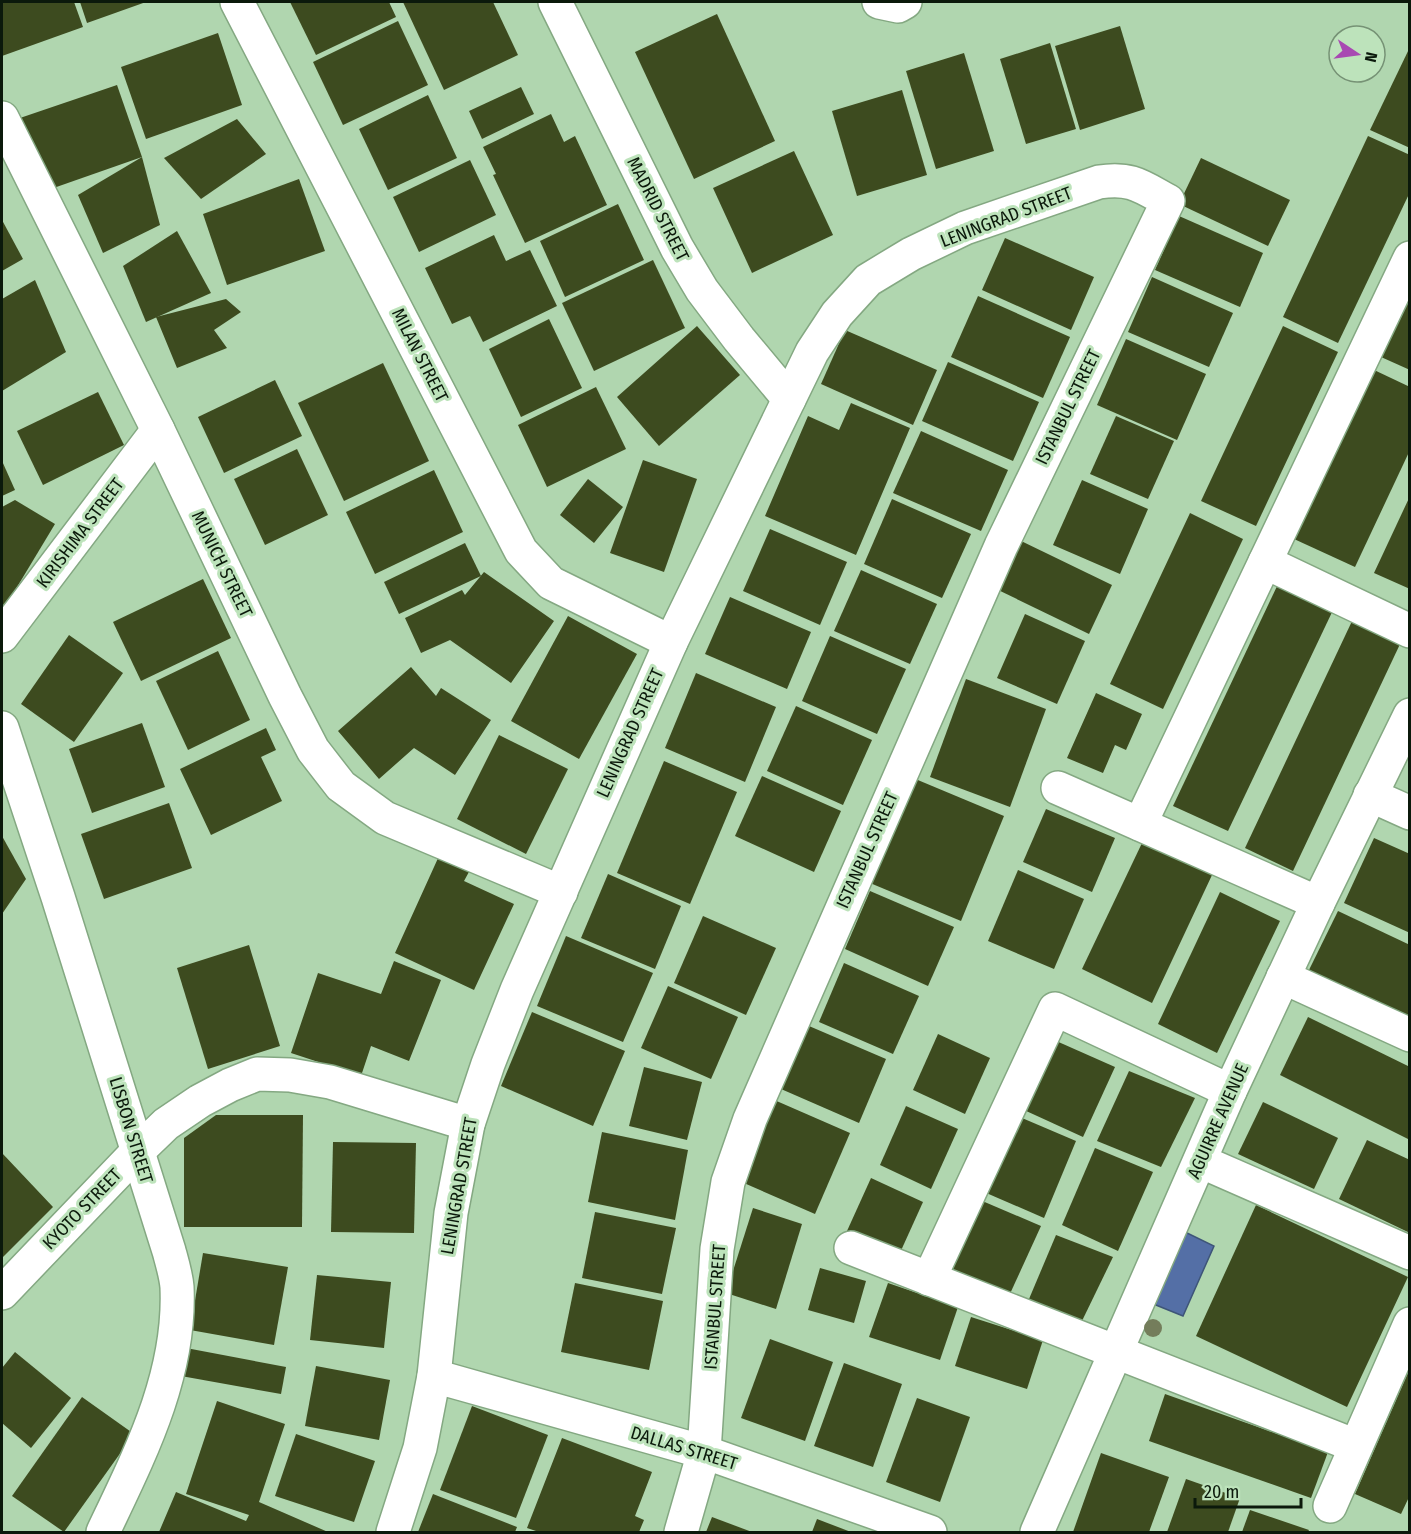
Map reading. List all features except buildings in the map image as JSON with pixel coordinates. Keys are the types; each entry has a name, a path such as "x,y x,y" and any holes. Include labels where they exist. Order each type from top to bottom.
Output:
{"street":[{"name":"MILAN STREET","path":"237,2 521,551 551,583 671,642"},
{"name":"MADRID STREET","path":"555,2 676,248 720,315 789,399"},
{"name":"MUNICH STREET","path":"2,118 158,430 313,750 341,786 385,818 561,892"},
{"name":"LENINGRAD STREET","path":"393,1533 420,1448 434,1376 451,1213 468,1124 517,990 671,642 812,352 837,314 868,280 911,254 965,228 1099,182 1117,179 1130,181 1168,201"},
{"name":"ISTANBUL STREET","path":"681,1533 704,1452 717,1249 728,1182 750,1119 1001,546 1168,201"},
{"path":"1140,824 1410,258"},
{"name":"KIRISHIMA STREET","path":"2,636 158,430"},
{"path":"1265,562 1410,631"},
{"name":"AGUIRRE AVENUE","path":"1037,1533 1230,1091 1318,903 1410,715"},
{"name":"LISBON STREET","path":"2,728 138,1151 177,1284 177,1326 168,1377 151,1427 103,1533"},
{"path":"1058,788 1318,903"},
{"path":"1370,795 1410,813"},
{"path":"1283,977 1410,1035"},
{"path":"929,1279 1055,1009 1230,1091"},
{"name":"KYOTO STREET","path":"2,1293 166,1124 200,1101 257,1074 290,1075 330,1082 468,1124"},
{"path":"1200,1161 1410,1253"},
{"path":"852,1248 1356,1446"},
{"path":"1330,1506 1410,1324"},
{"name":"DALLAS STREET","path":"434,1376 704,1452 930,1533"}],"water":[{"path":"1185,1232 1214,1246 1183,1316 1151,1303"}]}
